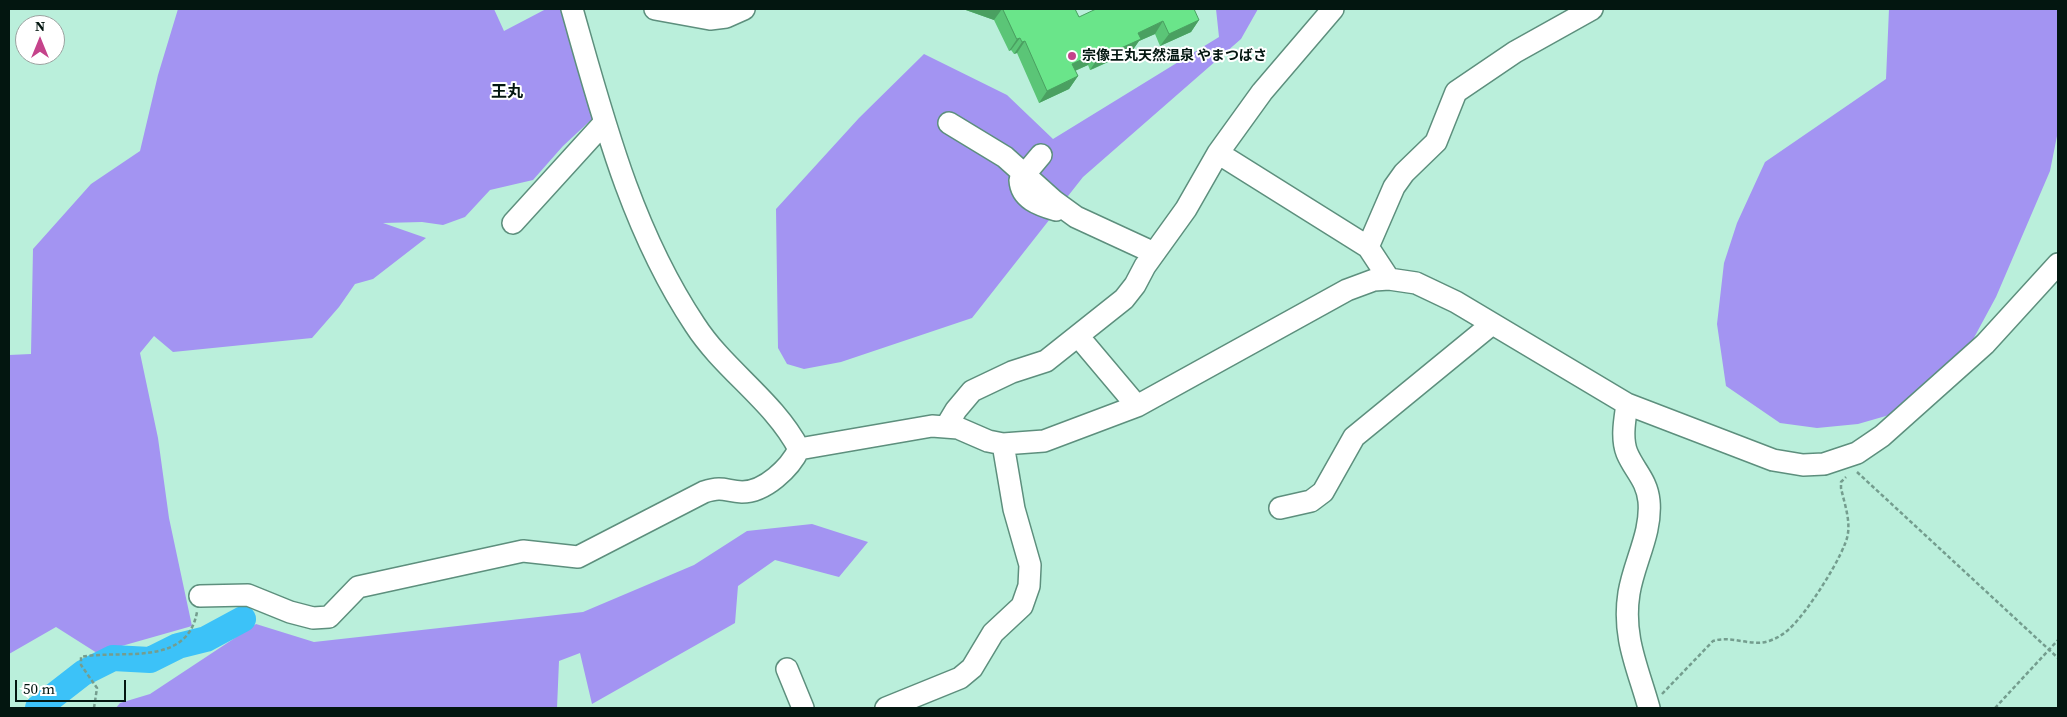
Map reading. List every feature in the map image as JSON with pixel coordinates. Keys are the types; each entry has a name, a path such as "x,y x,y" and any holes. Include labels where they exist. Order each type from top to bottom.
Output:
{"street":[{"path":"572,9 604,124 624,183 661,270 696,326 741,381 791,434 799,449"},
{"path":"655,9 710,19 726,17 744,9"},
{"path":"947,425 956,410 972,391 1012,372 1046,361 1124,299 1186,209 1218,153 1262,92 1333,9"},
{"path":"1368,247 1394,187 1404,173 1436,142 1456,92 1515,52 1592,9"},
{"path":"513,224 604,124"},
{"path":"949,124 1005,157 1024,175"},
{"path":"1218,153 1368,247 1389,279"},
{"path":"1041,155 1020,180 1024,196 1049,208 1076,216 1154,253"},
{"path":"799,449 947,425 988,441 1003,444 1044,441 1137,406 1347,290 1374,280 1389,279 1416,283 1456,302 1627,404 1774,460 1817,465 1849,464 1857,453 1882,436 1978,350 2058,264"},
{"path":"1280,508 1311,501 1323,492 1354,437 1492,324"},
{"path":"1078,336 1137,406"},
{"path":"1627,404 1623,426 1626,452 1646,483 1650,517 1629,594 1628,641 1634,666 1653,705"},
{"path":"886,708 960,678 972,668 994,633 1022,606 1029,586 1030,565 1014,509 1003,444"},
{"path":"200,596 248,595 313,618 329,618 358,587 523,551 578,557 704,501 718,488 744,492 759,487 793,462 799,449"},
{"path":"787,669 803,708"}],"path":[{"path":"1653,705 1713,641 1758,644 1780,636 1791,628 1830,575 1842,553 1848,527 1841,482 1849,464 2058,658"},
{"path":"94,708 97,688 81,665 81,657 111,653 150,655 169,647 181,640 194,626 200,596"},
{"path":"1995,708 2058,640"}],"shaded area":[{"path":"178,9 494,9 504,31 546,9 560,9 592,119 563,146 533,180 490,190 465,217 443,225 422,222 383,223 426,238 373,279 355,284 339,307 312,338 173,352 154,336 140,353 158,438 169,518 192,626 97,653 56,627 9,654 9,355 31,354 33,249 91,184 140,151 158,75"},
{"path":"1216,9 1258,9 1241,39 1083,177 972,318 841,362 804,369 787,364 778,348 776,209 859,118 924,54 1007,95 1053,139 1219,37"},
{"path":"1889,9 2058,9 2058,131 2050,171 1996,297 1956,371 1924,405 1858,424 1817,428 1780,423 1726,386 1717,324 1724,263 1737,223 1765,162 1886,79"},
{"path":"812,524 868,542 839,577 775,560 738,586 735,623 592,704 580,653 559,661 557,708 116,708 120,703 150,694 256,624 314,642 583,612 694,565 747,531"}],"building":[{"name":"宗像王丸天然温泉 やまつばさ","path":"1003,9 1075,9 1079,17 1096,9 1194,9 1199,20 1169,34 1163,21 1138,33 1141,39 1101,57 1098,58 1096,53 1072,64 1078,76 1047,91 1025,41 1022,42 1020,38 1017,39"}],"waterway":[{"path":"38,708 83,673 113,658 150,660 178,646 206,639 243,619"}],"place":[{"name":"宗像王丸天然温泉 やまつばさ","path":"1072,56"}],"district":[{"name":"王丸","path":"507,93"}]}
